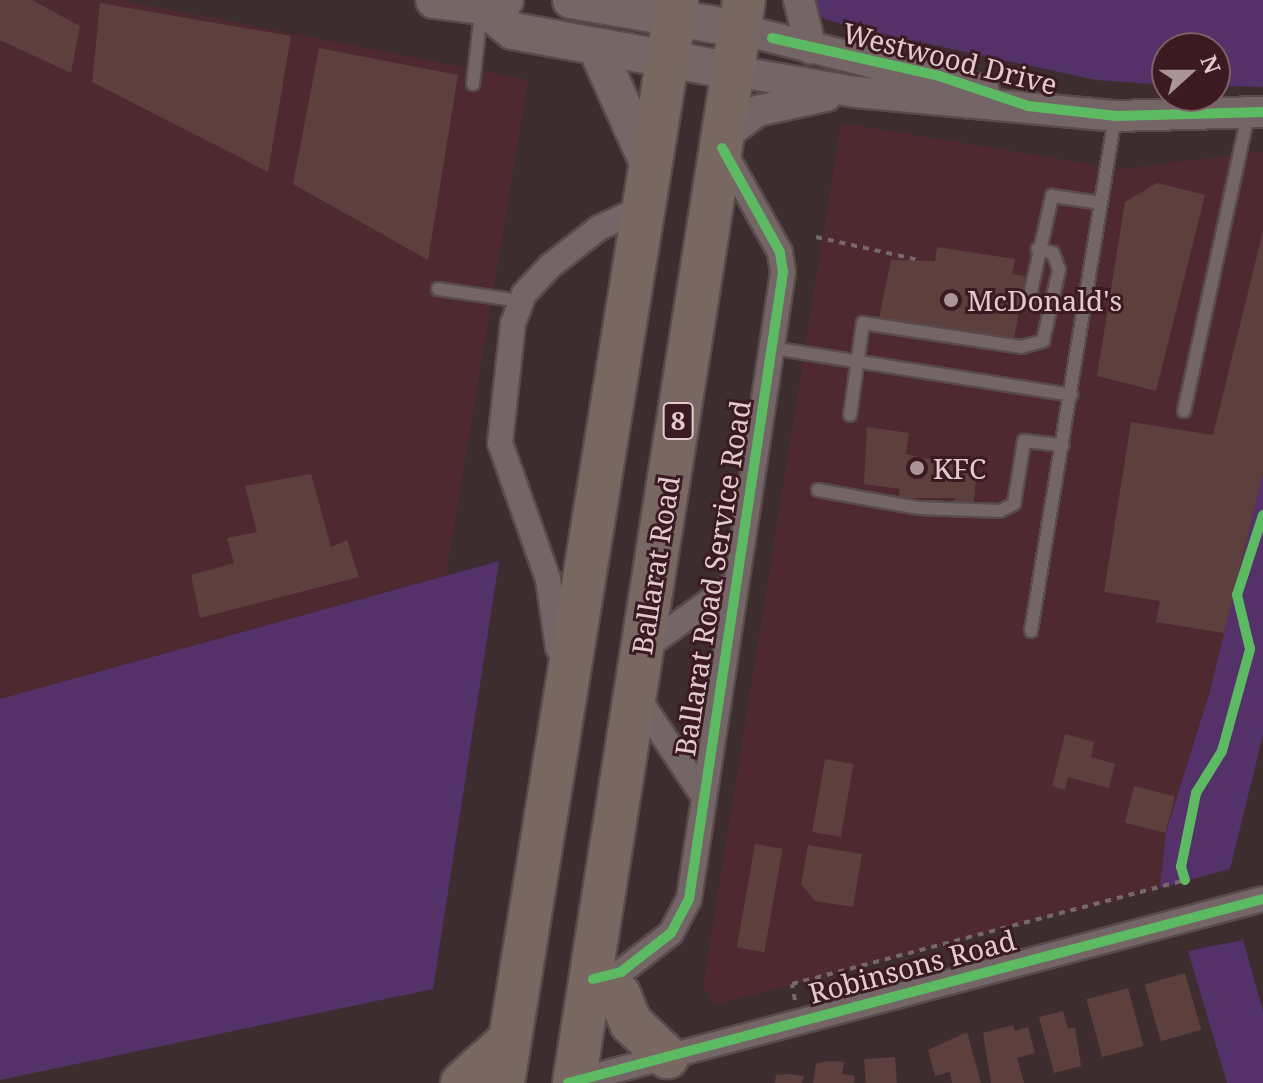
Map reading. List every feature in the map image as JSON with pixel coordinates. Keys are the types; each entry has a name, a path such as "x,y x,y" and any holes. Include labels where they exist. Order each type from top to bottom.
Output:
{"highway":[{"path":"503,1083 676,9"},
{"name":"Ballarat Road","path":"572,1082 593,979 634,693 741,14"},
{"path":"593,979 619,994 631,1023 667,1057"},
{"path":"462,1083 510,1040"}],"main road":[{"path":"434,0 494,3"},
{"name":"Westwood Drive","path":"571,0 741,14"},
{"name":"Westwood Drive","path":"494,3 513,31 597,49 733,71"},
{"path":"597,49 647,187"}],"street":[{"path":"799,0 811,49"},
{"name":"Westwood Drive","path":"741,14 811,49 939,76 1028,106"},
{"name":"Westwood Drive","path":"733,71 856,92 1116,116 1256,113"},
{"path":"723,142 757,111 856,92"},
{"name":"Ballarat Road Service Road","path":"593,979 621,972 681,922 772,348 780,252 723,142"},
{"path":"562,715 554,601 500,443 520,301 590,234 647,187"},
{"name":"Ballarat Road Service Road","path":"642,650 735,583"},
{"name":"Ballarat Road Service Road","path":"634,693 702,794"},
{"name":"Robinsons Road","path":"572,1082 1263,899"}],"lane":[{"path":"473,84 494,3"},
{"path":"1184,411 1256,113"},
{"path":"1031,631 1116,116"},
{"path":"1029,300 1037,249 1052,196 1101,203"},
{"path":"850,415 863,323 1032,347 1050,332 1059,270 1053,253 1037,249"},
{"path":"438,289 520,301"},
{"path":"772,348 1071,395"},
{"path":"818,490 919,508 1000,511 1014,504 1024,441 1063,445"}],"path":[{"path":"816,237 919,260"},
{"path":"799,1021 792,984 1185,880 1181,867"}],"shaded area":[{"path":"0,0 122,0 528,80 446,575 0,699"},
{"path":"808,0 1263,0 1263,87 1231,86 1231,32 1151,32 1151,84 1096,80 846,26 823,18"},
{"path":"841,123 1121,169 1263,151 1263,473 1210,691 1166,832 1160,888 715,1005 703,987"},
{"path":"1263,472 1263,735 1230,869 1160,888 1166,832 1210,691"},
{"path":"499,561 433,989 0,1080 0,699"},
{"path":"1243,940 1263,1011 1263,1083 1227,1083 1188,951"}],"building":[{"path":"0,0 32,0 80,26 71,73 0,40"},
{"path":"100,3 291,36 268,172 92,82"},
{"path":"319,48 458,75 428,260 293,184"},
{"path":"1157,183 1205,195 1156,391 1097,376 1125,202"},
{"path":"1263,231 1263,473 1224,633 1156,622 1160,601 1104,592 1131,422 1213,435"},
{"name":"McDonald's","path":"937,247 1015,259 1012,274 1025,276 1013,345 879,318 891,260 935,261"},
{"name":"KFC","path":"867,427 909,433 906,454 977,470 973,510 954,507 955,498 898,498 900,489 864,484"},
{"path":"311,474 331,547 347,540 359,577 200,618 191,575 234,563 227,538 257,532 245,486"},
{"path":"1065,734 1094,742 1091,757 1115,764 1109,788 1068,777 1065,790 1052,786"},
{"path":"825,759 854,764 841,837 812,832"},
{"path":"1134,786 1175,796 1166,833 1125,823"},
{"path":"755,844 783,849 764,952 737,947"},
{"path":"808,845 862,854 853,907 815,901 801,884"},
{"path":"1185,973 1201,1030 1161,1041 1145,985"},
{"path":"1128,988 1144,1046 1102,1057 1086,999"},
{"path":"1063,1011 1068,1029 1075,1027 1081,1066 1054,1073 1039,1017"},
{"path":"1013,1025 1015,1031 1028,1027 1035,1053 1017,1058 1024,1083 991,1083 983,1033"},
{"path":"967,1032 981,1083 952,1083 950,1072 935,1076 928,1050"},
{"path":"895,1057 897,1083 866,1083 864,1059"},
{"path":"844,1062 842,1074 855,1076 854,1083 813,1083 816,1064"},
{"path":"776,1075 804,1076 802,1083 775,1083"}],"cycle path":[{"path":"772,38 939,76 1028,106 1116,116 1263,112"},
{"path":"593,979 621,972 671,933 689,899 783,272 780,252 722,148"},
{"path":"1185,880 1181,867 1196,793 1222,751 1250,649 1237,595 1263,515"},
{"path":"568,1083 1263,899"}],"place":[{"name":"McDonald's","path":"951,300"},
{"name":"KFC","path":"917,468"}]}
